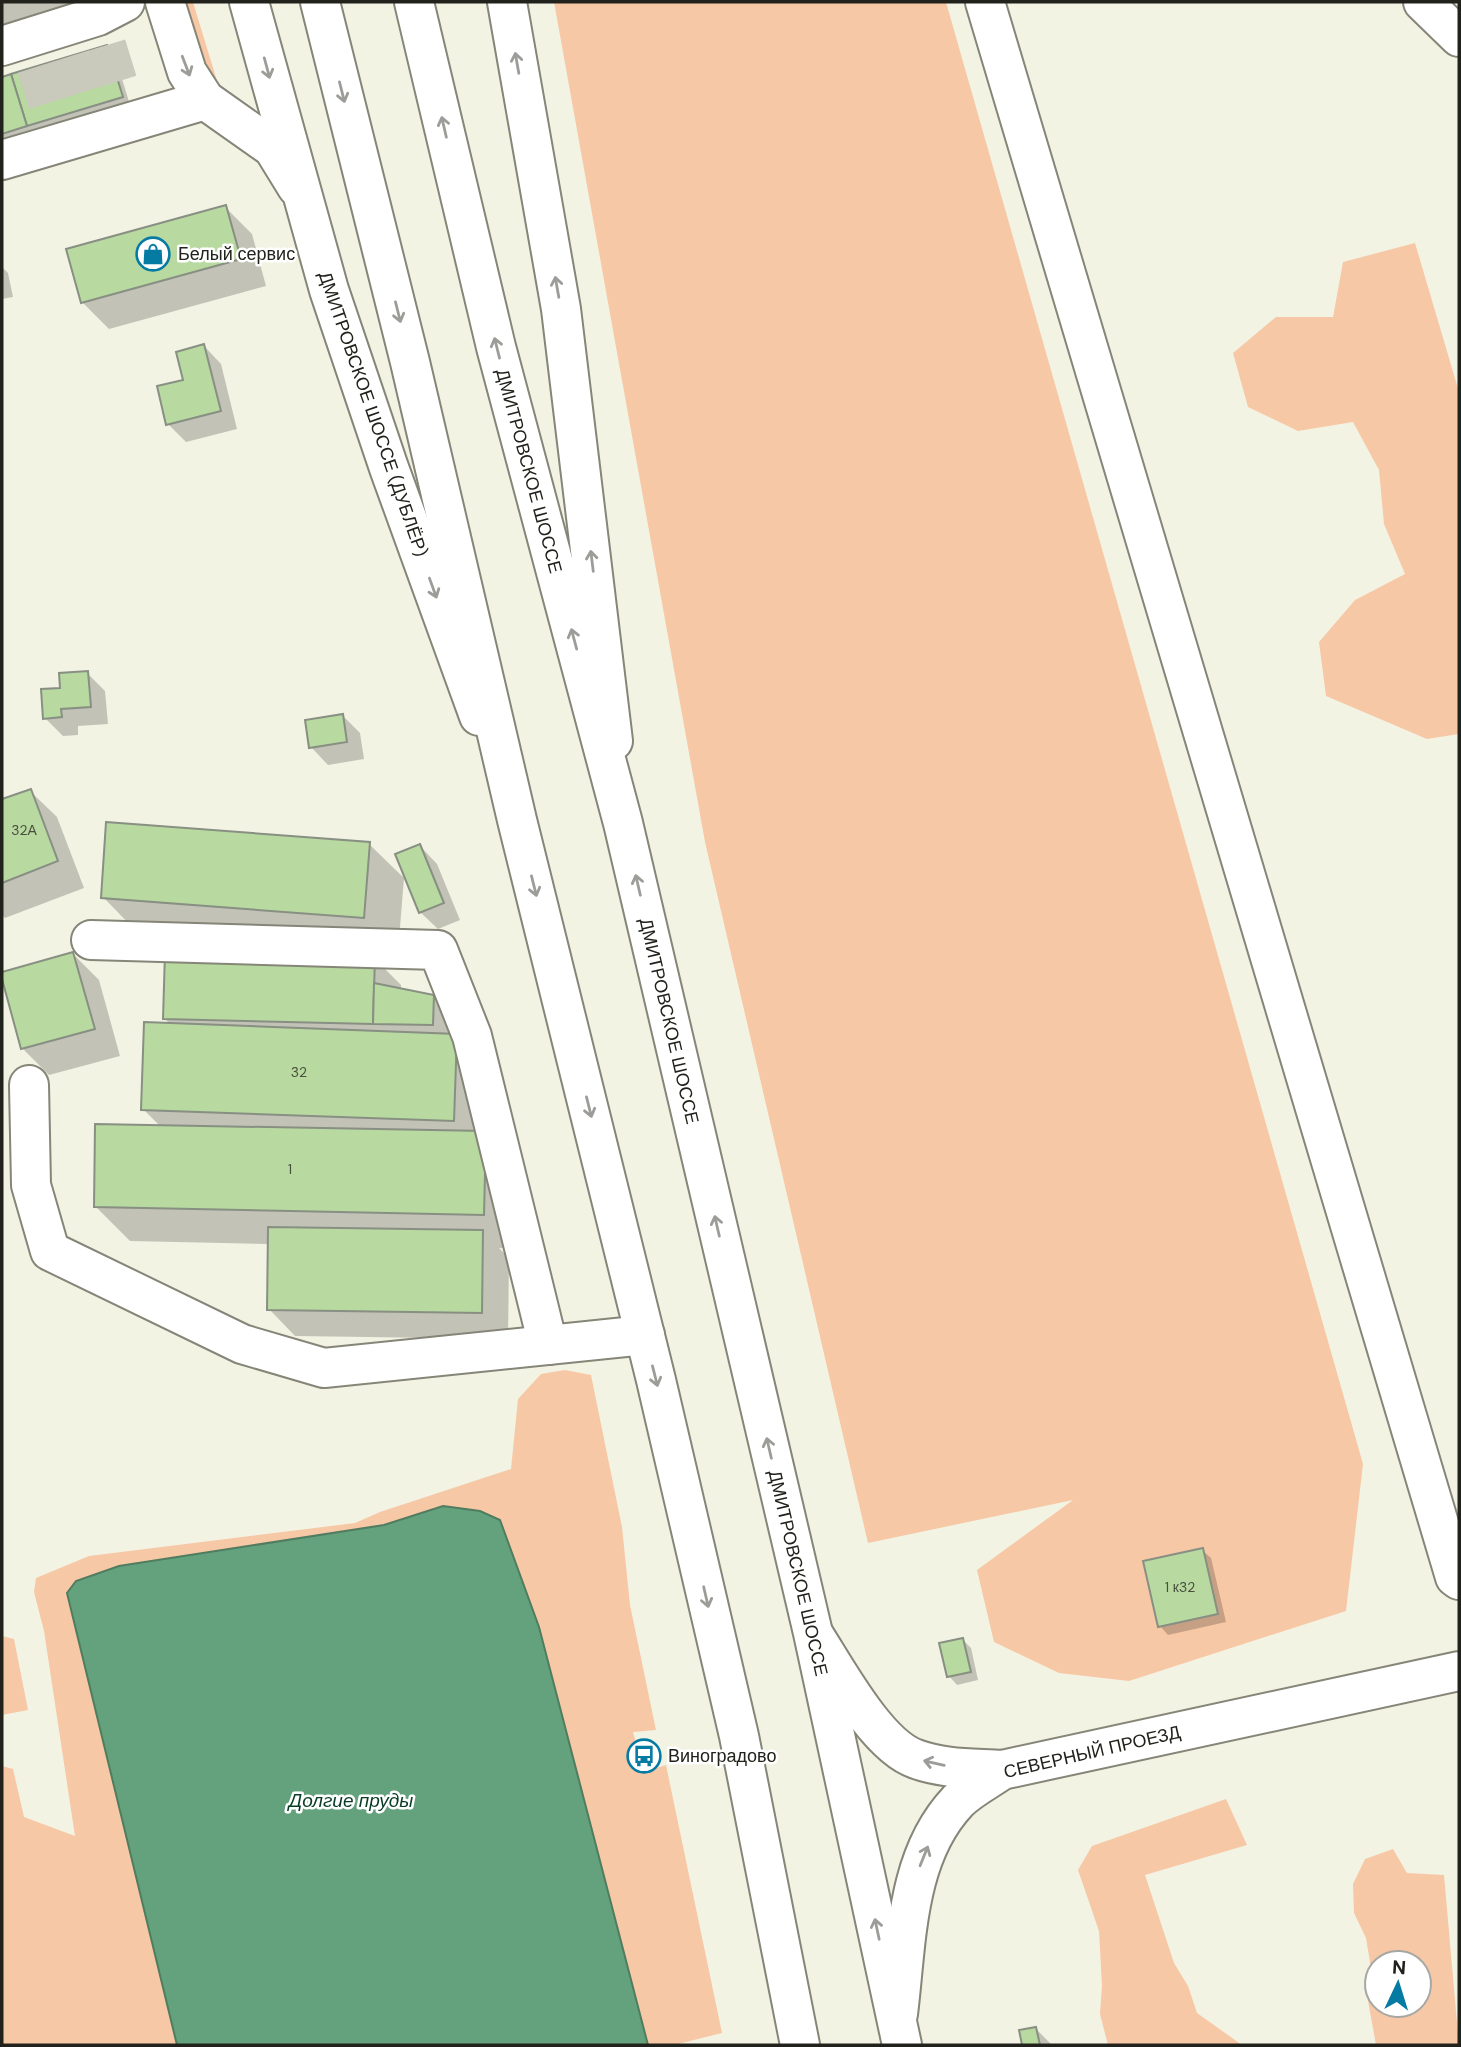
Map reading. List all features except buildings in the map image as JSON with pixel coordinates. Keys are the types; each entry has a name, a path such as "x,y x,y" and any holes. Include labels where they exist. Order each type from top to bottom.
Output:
{"main road":[{"path":"165,2 187,72 205,100 273,148 302,194"},
{"name":"ДМИТРОВСКОЕ ШОССЕ (ДУБЛЁР)","path":"249,2 330,290 389,468 517,820"},
{"path":"320,2 410,362 517,820 645,1335 738,1736 800,2045"},
{"name":"ДМИТРОВСКОЕ ШОССЕ","path":"414,2 496,347 623,823 813,1633 900,2032"},
{"path":"507,2 561,309 623,823"},
{"path":"985,2 1455,1577 1459,1580"},
{"path":"1423,2 1459,37"},
{"path":"2,160 91,120 205,100"},
{"path":"91,940 438,950 472,1036 548,1345"},
{"path":"29,1085 31,1185 50,1251 242,1344 324,1368 645,1335"},
{"path":"813,1633 869,1719 892,1744 914,1759 950,1767 1002,1770"},
{"name":"СЕВЕРНЫЙ ПРОЕЗД","path":"900,2032 912,1897 921,1862 934,1834 959,1800 1002,1770 1459,1671"}],"shaded area":[{"path":"179,2 193,2 217,81 206,76"},
{"path":"554,2 946,2 1363,1464 1346,1611 1129,1681 1059,1673 994,1642 977,1570 1073,1500 868,1543 705,842"},
{"path":"1415,243 1459,392 1459,734 1427,739 1326,696 1319,642 1355,600 1405,574 1384,524 1379,470 1353,422 1298,431 1248,407 1233,353 1276,317 1333,317 1343,262"},
{"path":"565,1370 591,1375 622,1527 630,1605 656,1730 633,1732 644,1772 666,1765 722,2033 674,2045 648,2045 539,1627 500,1520 443,1506 384,1525 119,1566 76,1581 67,1593 177,2045 2,2045 2,1766 13,1769 24,1817 75,1836 44,1631 34,1592 36,1578 89,1556 355,1523 380,1512 511,1469 518,1399 541,1374"},
{"path":"2,1636 14,1639 28,1710 2,1715"},
{"path":"1226,1799 1247,1845 1145,1875 1174,1963 1188,1986 1197,2013 1242,2045 1108,2045 1100,2014 1102,1986 1099,1931 1078,1870 1092,1846"},
{"path":"1393,1849 1407,1873 1444,1875 1459,2045 1376,2045 1371,2019 1433,2019 1433,1949 1368,1949 1366,1938 1354,1913 1353,1884 1365,1859"}],"water":[{"name":"Долгие пруды","path":"443,1506 480,1511 500,1520 539,1627 648,2045 177,2045 67,1593 76,1581 119,1566 384,1525"}],"tunnel":[{"path":"107,45 123,97"},
{"path":"71,56 87,107"},
{"path":"36,67 52,118"}],"place":[{"name":"Белый сервис","path":"153,254"},
{"name":"Виноградово","path":"644,1756"}]}
